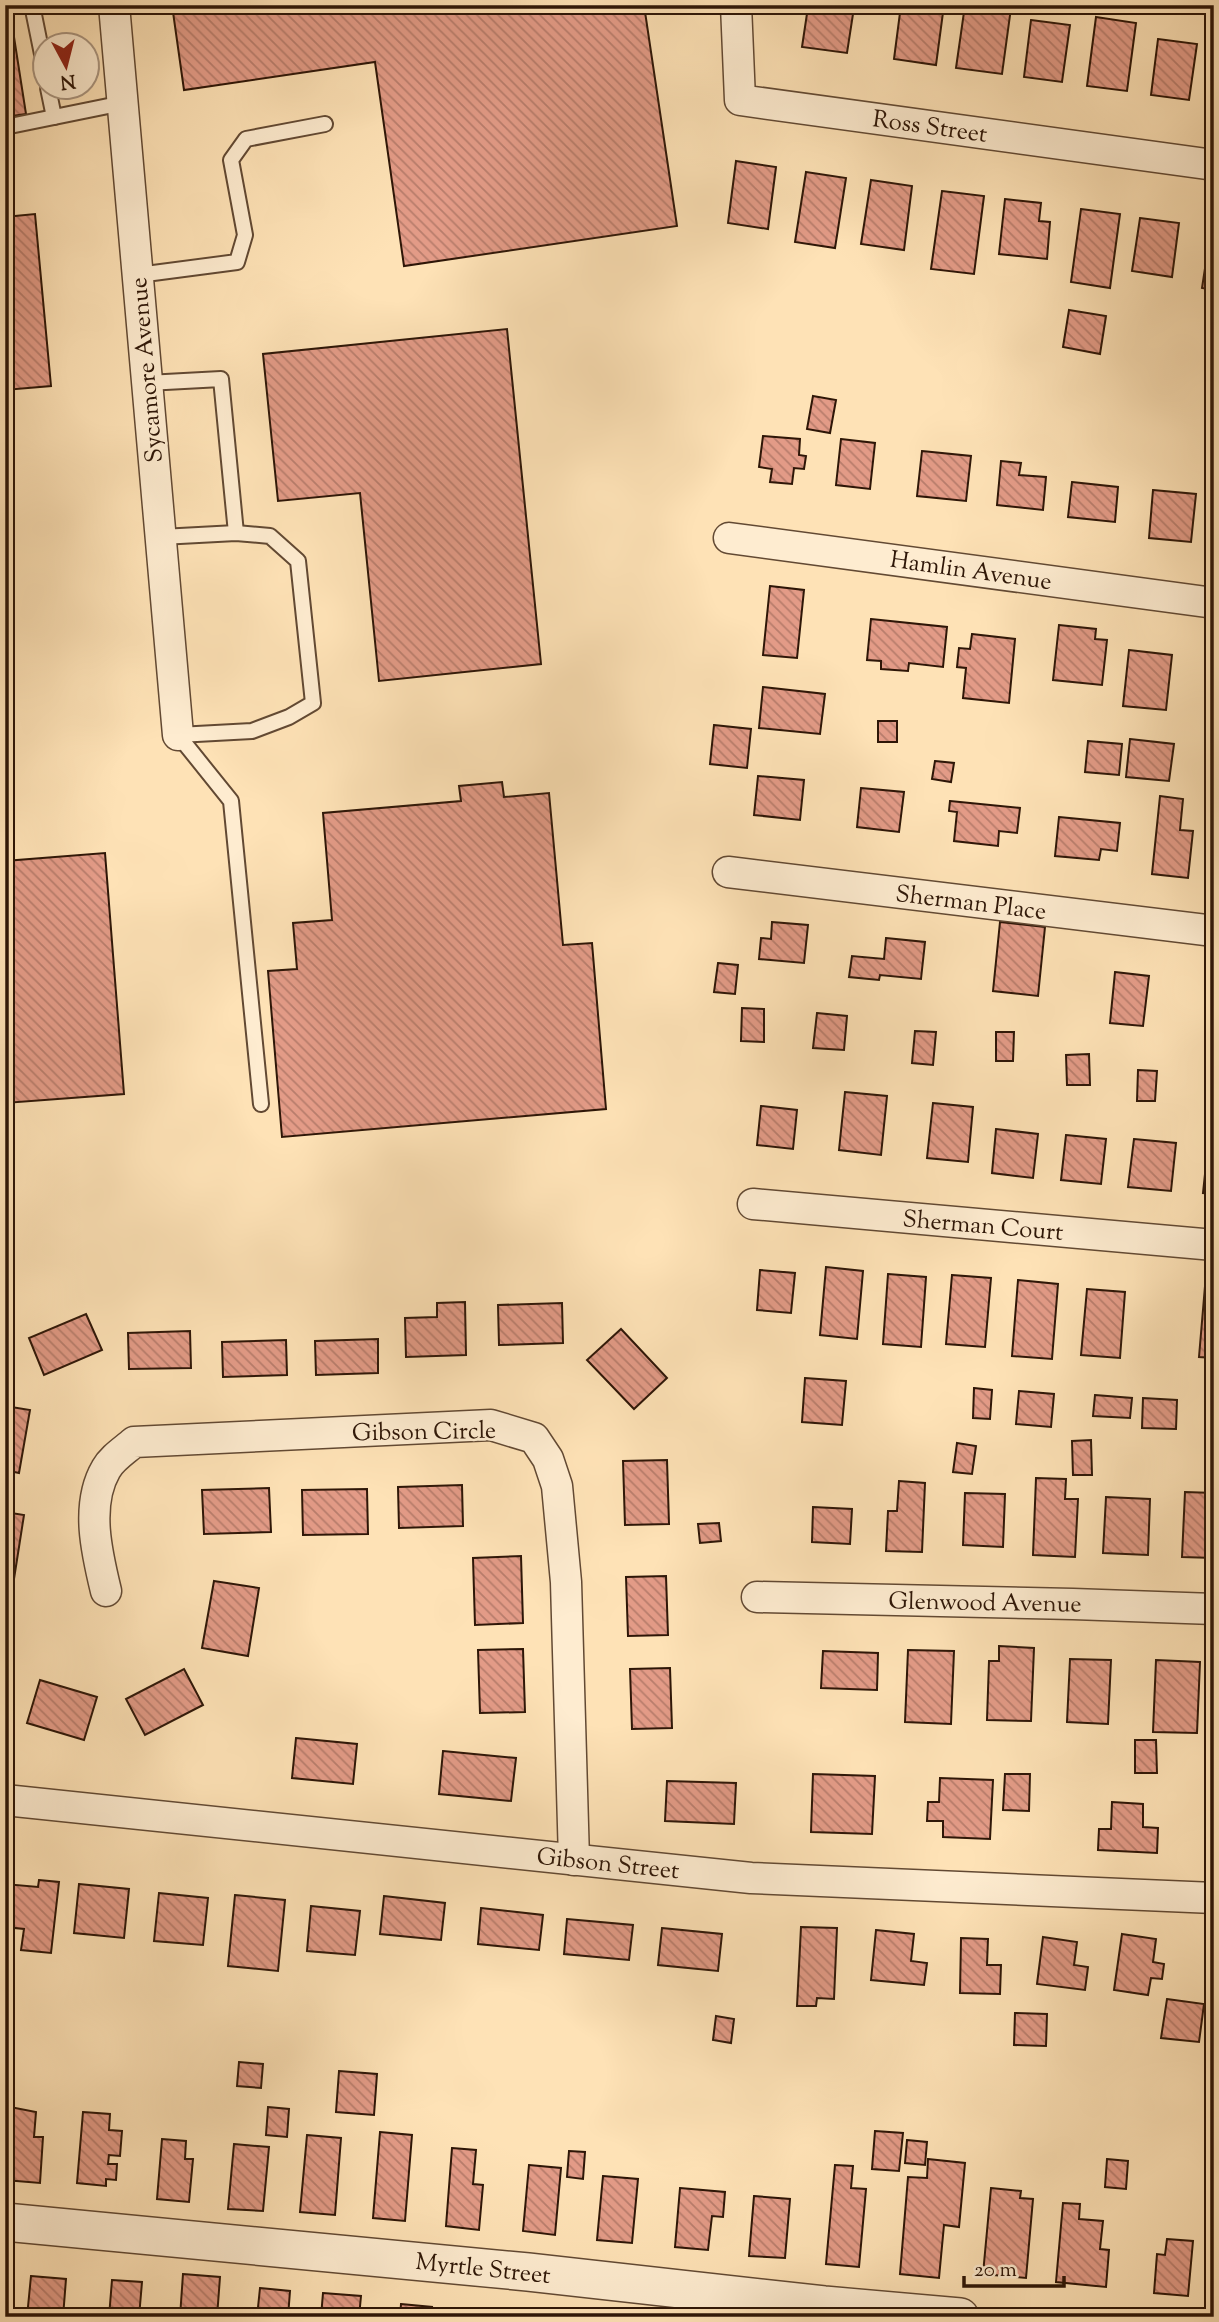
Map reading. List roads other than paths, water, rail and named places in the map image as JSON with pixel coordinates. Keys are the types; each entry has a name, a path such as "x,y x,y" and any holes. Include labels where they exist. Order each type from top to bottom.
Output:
{"street":[{"name":"Sycamore Avenue","path":"114,5 178,735"},
{"name":"Ross Street","path":"736,5 740,100 1214,164"},
{"name":"Hamlin Avenue","path":"729,538 1214,603"},
{"name":"Sherman Place","path":"728,872 1214,931"},
{"name":"Sherman Court","path":"753,1204 1214,1245"},
{"name":"Gibson Circle","path":"106,1591 94,1540 97,1497 106,1469 134,1442 491,1425 534,1438 548,1459 557,1486 566,1582 574,1860"},
{"name":"Glenwood Avenue","path":"757,1597 1214,1609"},
{"name":"Gibson Street","path":"5,1800 751,1878 1214,1898"},
{"name":"Myrtle Street","path":"5,2222 960,2317"}],"lane":[{"path":"32,5 37,32"},
{"path":"51,102 54,117"},
{"path":"5,127 123,103"},
{"path":"138,275 237,261 245,235 232,160 246,139 325,124"},
{"path":"147,383 221,379 236,533"},
{"path":"161,537 236,533 270,536 298,561 313,703 289,717 252,731 178,735"},
{"path":"178,735 231,801 261,1104"}]}
